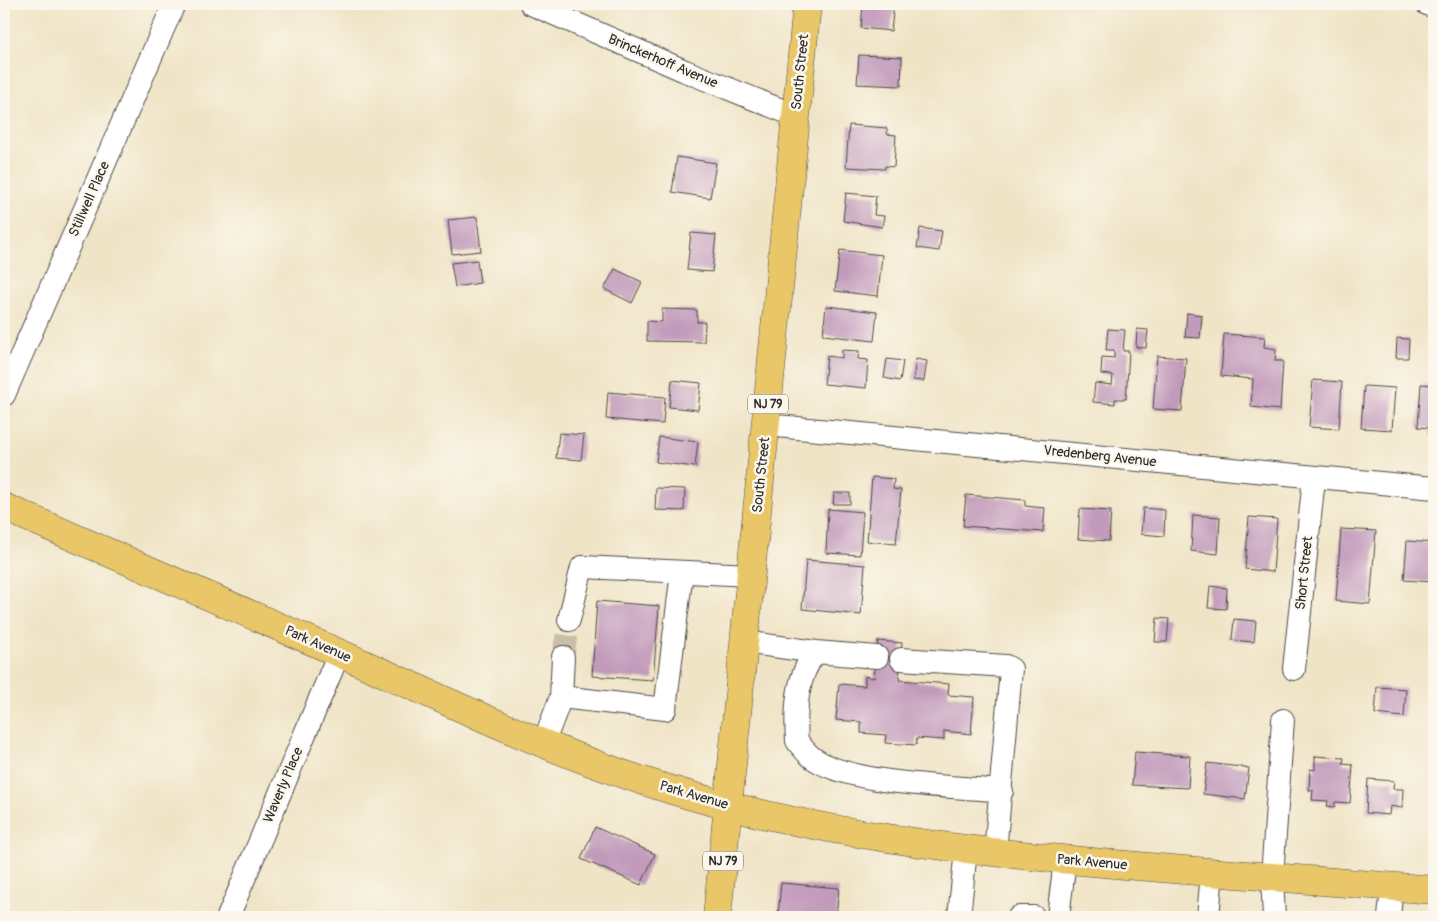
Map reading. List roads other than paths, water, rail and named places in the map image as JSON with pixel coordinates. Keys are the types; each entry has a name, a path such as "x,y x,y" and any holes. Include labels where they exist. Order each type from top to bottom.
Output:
{"main road":[{"name":"South Street","path":"717,917 807,4"},
{"name":"Park Avenue","path":"4,508 544,742 674,791 847,832 966,850 1065,860 1434,890"}],"street":[{"name":"Stillwell Place","path":"4,395 174,4"},
{"name":"Brinckerhoff Avenue","path":"531,4 685,71 796,116"},
{"path":"1427,4 1434,7"},
{"name":"Vredenberg Avenue","path":"766,425 1434,488"},
{"name":"Short Street","path":"1294,670 1314,478"},
{"path":"569,620 582,567 751,575"},
{"path":"561,697 665,709 682,572"},
{"path":"744,642 816,652 877,657"},
{"path":"816,652 807,662 796,702 797,741 814,760 839,771 1002,791"},
{"name":"Waverly Place","path":"228,917 339,653"},
{"path":"544,742 561,697 563,657"},
{"path":"901,659 1006,666 1011,670 1002,791 995,853"},
{"path":"1274,917 1272,877 1283,720"},
{"path":"959,917 966,850"},
{"path":"1058,917 1065,860"},
{"path":"1208,917 1212,872"},
{"path":"1389,917 1392,887"}],"tunnel":[{"path":"563,657 569,620"}]}
